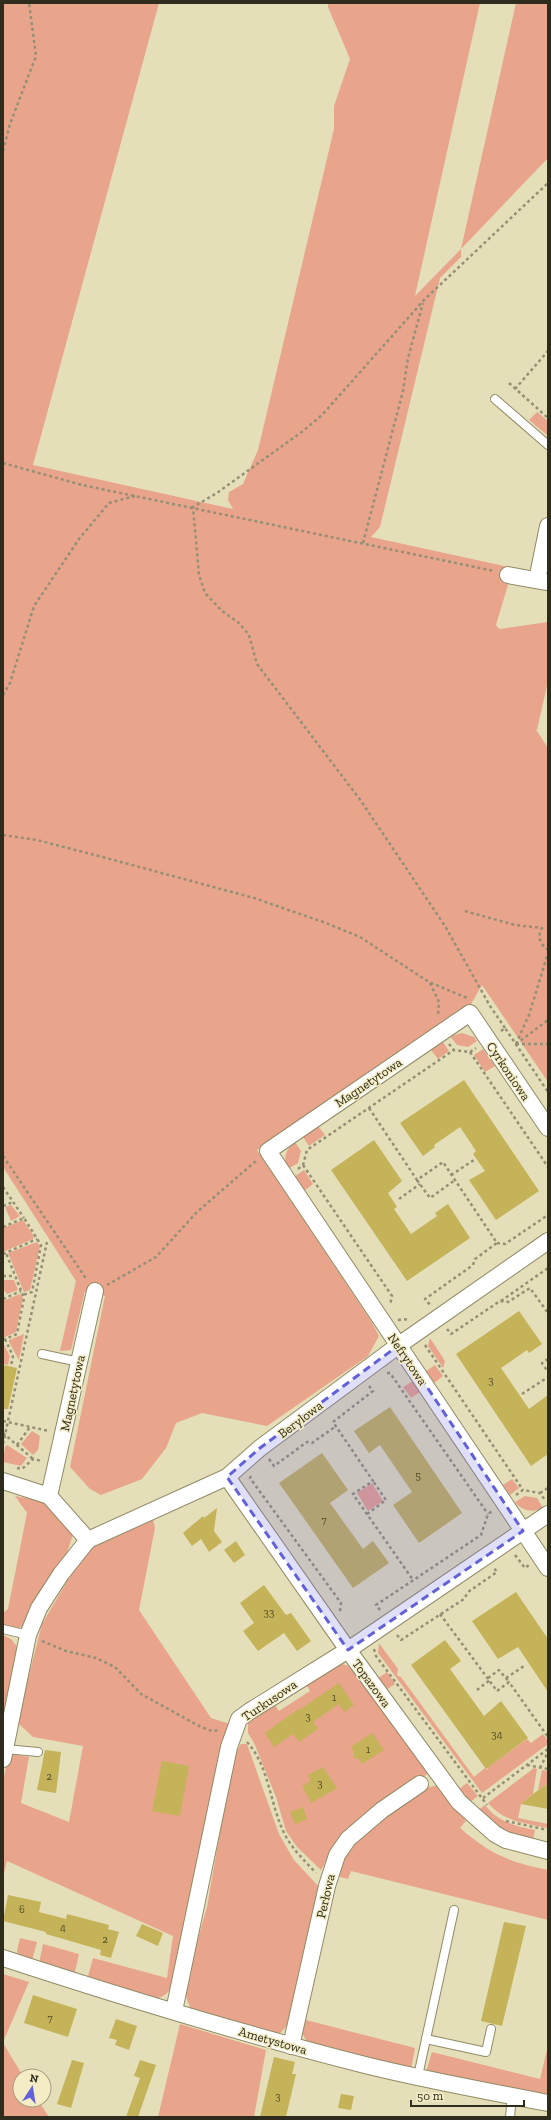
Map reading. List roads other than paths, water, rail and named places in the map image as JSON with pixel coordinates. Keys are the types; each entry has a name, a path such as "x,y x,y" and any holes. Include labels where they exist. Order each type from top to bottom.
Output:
{"street":[{"path":"508,574 543,581 547,534"},
{"name":"Cyrkoniowa","path":"472,1007 548,1128"},
{"name":"Magnetytowa","path":"268,1151 472,1007"},
{"name":"Nefrytowa","path":"268,1151 548,1568"},
{"name":"Berylowa","path":"88,1540 227,1477 260,1448 399,1345 548,1241"},
{"name":"Magnetytowa","path":"49,1496 95,1291"},
{"name":"Topazowa","path":"227,1477 348,1650 436,1772 467,1810 495,1834 506,1840 548,1851"},
{"path":"3,1481 49,1496 88,1540 61,1574 39,1608 28,1635 6,1728 4,1754"},
{"name":"Turkusowa","path":"174,2011 229,1747 239,1719 348,1650 523,1531 547,1509"},
{"name":"Perłowa","path":"292,2046 327,1886 337,1855 348,1839 382,1810 420,1784"},
{"name":"Ametystowa","path":"3,1958 88,1986 292,2046 418,2076 548,2104"}],"lane":[{"path":"495,399 548,445"},
{"path":"42,1354 79,1362"},
{"path":"3,1629 28,1635"},
{"path":"4,1754 38,1752"},
{"path":"418,2076 454,1910"},
{"path":"426,2039 486,2052 491,2029"},
{"path":"510,2117 512,2096"}]}
